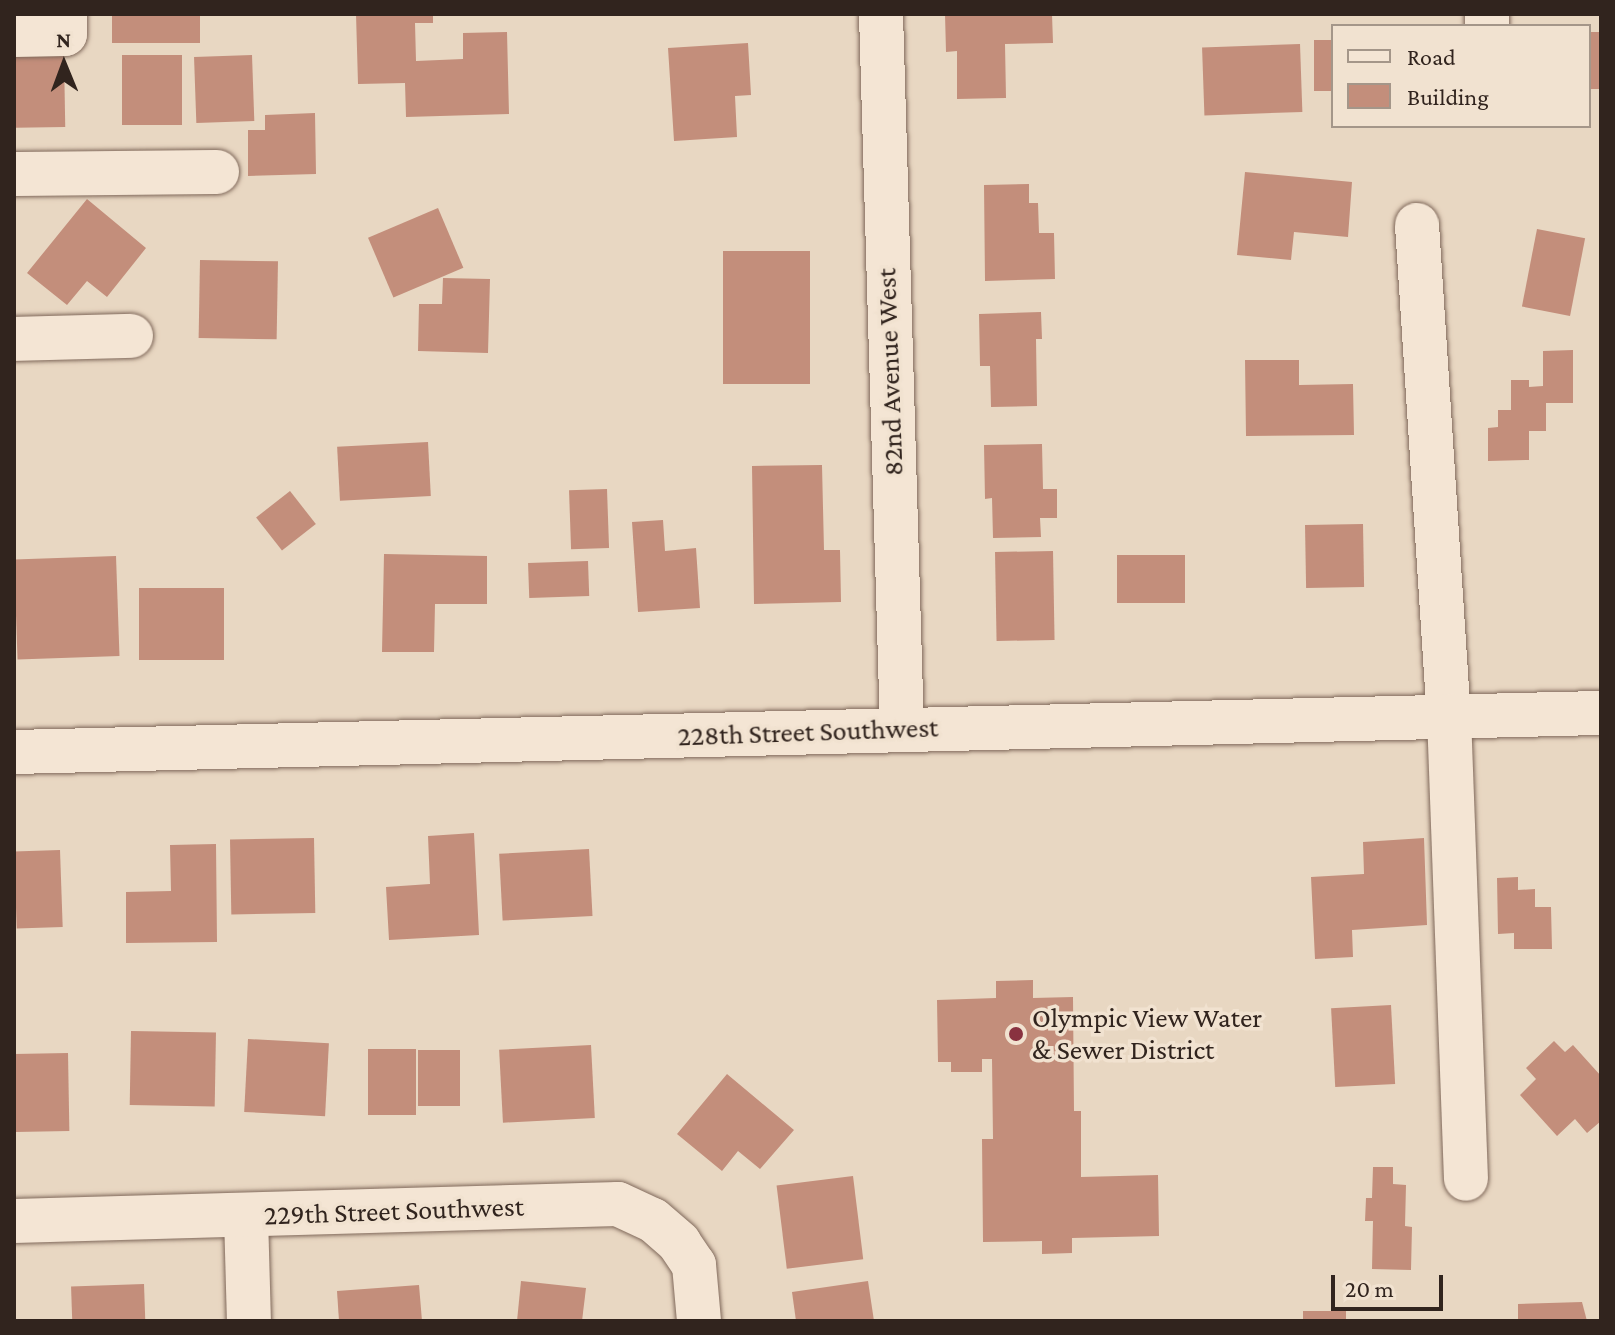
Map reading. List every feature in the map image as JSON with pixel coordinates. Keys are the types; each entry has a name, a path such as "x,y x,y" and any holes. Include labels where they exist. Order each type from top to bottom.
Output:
{"street":[{"path":"14,35 65,34 65,14"},
{"name":"82nd Avenue West","path":"881,14 902,730"},
{"path":"14,174 217,172"},
{"path":"1417,225 1449,716 1466,1179"},
{"path":"14,339 131,336"},
{"name":"228th Street Southwest","path":"14,752 1601,713"},
{"name":"229th Street Southwest","path":"14,1221 618,1204 653,1220 679,1243 694,1265 699,1321"},
{"path":"246,1216 249,1321"}],"building":[{"path":"112,14 200,14 200,43 112,43"},
{"path":"356,14 433,14 433,23 415,23 416,61 463,59 463,33 507,32 509,114 406,117 405,83 358,84"},
{"path":"945,14 1052,14 1053,43 1005,44 1006,98 957,99 957,51 946,52"},
{"path":"1591,32 1601,32 1601,89 1591,89"},
{"path":"1314,40 1331,40 1331,91 1314,91"},
{"path":"748,43 751,95 735,96 737,137 674,141 668,48"},
{"path":"1300,44 1302,112 1204,115 1202,47"},
{"path":"122,55 182,55 182,125 122,125"},
{"path":"252,55 254,121 196,123 194,57"},
{"path":"64,56 65,127 15,128 14,57"},
{"path":"315,113 316,174 248,176 248,130 265,130 265,115"},
{"path":"1245,172 1352,182 1348,237 1294,232 1291,260 1237,255"},
{"path":"1029,184 1029,203 1038,203 1039,233 1054,233 1055,279 985,281 984,185"},
{"path":"87,199 146,248 107,297 87,281 67,305 27,273"},
{"path":"438,208 463,268 393,298 368,238"},
{"path":"1537,229 1585,238 1570,316 1522,307"},
{"path":"723,251 810,251 810,384 723,384"},
{"path":"200,260 278,261 277,339 199,338"},
{"path":"443,278 490,279 488,353 418,351 419,304 442,304"},
{"path":"1041,312 1042,339 1036,339 1037,406 991,407 990,366 980,366 979,314"},
{"path":"1573,350 1573,403 1546,403 1546,431 1529,431 1529,460 1488,461 1488,428 1498,427 1498,410 1511,410 1511,380 1529,380 1529,387 1543,386 1543,351"},
{"path":"1245,360 1299,360 1299,385 1353,384 1354,435 1246,436"},
{"path":"428,442 431,496 340,501 337,447"},
{"path":"1042,444 1043,489 1057,489 1057,518 1040,518 1041,537 993,538 992,498 985,499 984,445"},
{"path":"822,465 824,550 840,550 841,602 754,604 752,466"},
{"path":"607,489 609,548 571,549 569,490"},
{"path":"290,491 316,524 282,551 256,517"},
{"path":"663,520 665,551 696,548 700,608 638,612 632,522"},
{"path":"1363,524 1364,587 1306,588 1305,525"},
{"path":"1053,551 1055,640 997,641 995,552"},
{"path":"384,554 487,556 487,604 435,604 434,652 382,652"},
{"path":"1117,555 1185,555 1185,603 1117,603"},
{"path":"116,556 119,656 18,659 14,560"},
{"path":"588,561 589,596 529,598 528,563"},
{"path":"139,588 224,588 224,660 139,660"},
{"path":"474,833 479,935 389,940 386,887 430,884 428,836"},
{"path":"314,838 315,913 231,914 230,839"},
{"path":"1424,838 1427,925 1352,930 1353,957 1315,959 1311,877 1364,874 1363,842"},
{"path":"216,844 217,942 126,943 126,892 171,891 170,845"},
{"path":"589,849 593,916 503,921 499,854"},
{"path":"60,850 63,927 17,929 14,852"},
{"path":"1518,877 1518,890 1535,889 1535,907 1551,907 1552,949 1514,949 1514,933 1498,934 1497,878"},
{"path":"1033,980 1033,998 1073,997 1074,1111 1081,1111 1081,1177 1158,1175 1159,1236 1072,1238 1072,1253 1042,1254 1042,1241 983,1242 982,1139 993,1139 992,1059 982,1059 982,1072 951,1072 951,1062 938,1062 937,1000 996,998 996,981"},
{"path":"1391,1005 1395,1084 1335,1087 1331,1008"},
{"path":"131,1031 216,1032 215,1106 130,1105"},
{"path":"248,1039 329,1043 325,1116 244,1112"},
{"path":"1554,1041 1565,1052 1573,1045 1601,1076 1601,1121 1587,1133 1575,1119 1557,1136 1520,1095 1536,1079 1526,1068"},
{"path":"591,1045 595,1118 503,1123 499,1050"},
{"path":"368,1049 416,1049 416,1115 368,1115"},
{"path":"418,1050 460,1050 460,1106 418,1106"},
{"path":"68,1053 69,1131 15,1132 14,1054"},
{"path":"727,1074 794,1130 760,1169 738,1151 722,1171 677,1134"},
{"path":"1373,1167 1393,1167 1393,1184 1406,1185 1405,1226 1412,1227 1411,1270 1372,1269 1373,1221 1365,1221 1366,1198 1372,1198"},
{"path":"853,1176 863,1259 787,1269 777,1185"},
{"path":"521,1281 586,1288 582,1321 517,1321"},
{"path":"868,1281 874,1321 796,1321 792,1292"},
{"path":"144,1284 145,1321 72,1321 71,1287"},
{"path":"419,1285 422,1321 339,1321 337,1291"},
{"path":"1582,1302 1587,1321 1518,1321 1518,1304"},
{"path":"1303,1311 1346,1311 1346,1321 1303,1321"}],"place":[{"name":"Olympic View Water & Sewer District","path":"1016,1034"}]}
